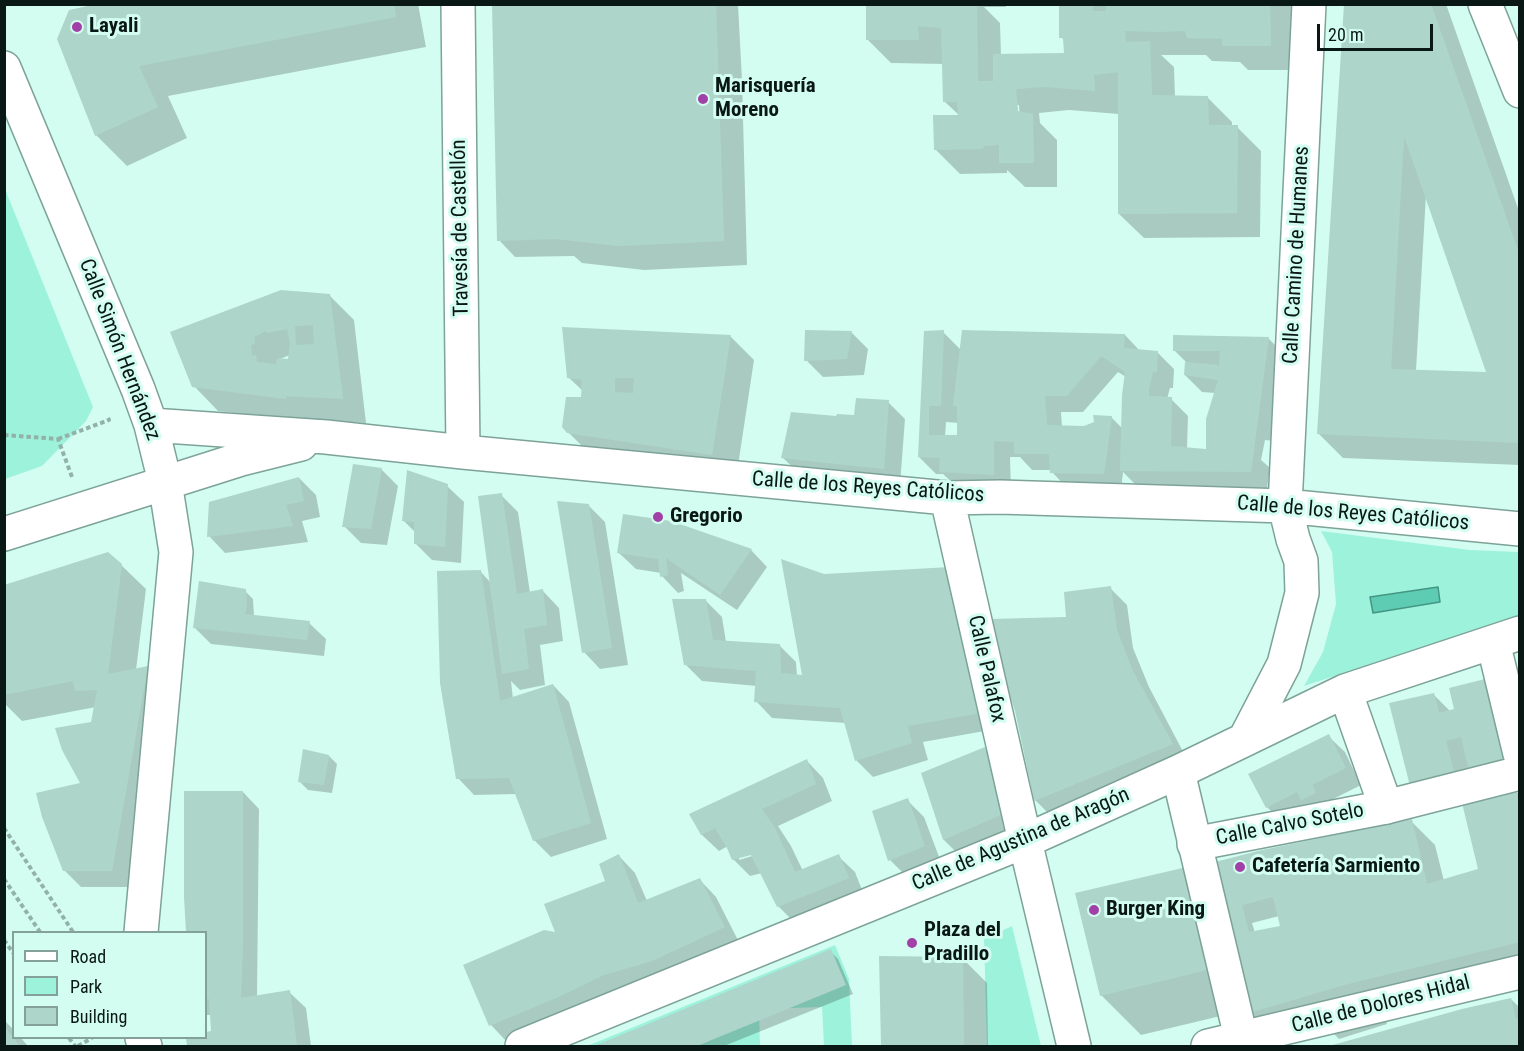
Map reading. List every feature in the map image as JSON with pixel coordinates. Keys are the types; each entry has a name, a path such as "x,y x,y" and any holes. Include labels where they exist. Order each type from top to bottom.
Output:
{"street":[{"name":"Travesía de Castellón","path":"458,4 463,452"},
{"name":"Calle Camino de Humanes","path":"1245,739 1284,664 1302,593 1301,561 1285,506 1309,4"},
{"path":"1485,4 1520,91"},
{"name":"Calle Simón Hernández","path":"4,68 138,389 151,425 165,482 176,552 141,931"},
{"name":"Calle de los Reyes Católicos","path":"151,425 326,437 947,498 1000,497 1285,506 1520,529"},
{"name":"Calle de los Reyes Católicos","path":"4,534 241,459 326,437"},
{"name":"Calle Palafox","path":"947,498 1074,1047"},
{"path":"1506,638 1520,754"},
{"name":"Calle de Agustina de Aragón","path":"522,1047 1025,840 1178,772 1345,691 1506,638"},
{"name":"Calle Calvo Sotelo","path":"1345,691 1386,807"},
{"path":"1178,772 1242,1043"},
{"name":"Calle Calvo Sotelo","path":"1194,844 1386,807 1520,773"},
{"name":"Calle de Dolores Hidal","path":"1208,1047 1242,1043 1520,972"}],"path":[{"path":"4,435 58,439 109,420 103,405 138,389"},
{"path":"58,439 84,508"},
{"path":"4,828 71,931"},
{"path":"4,879 39,931"},
{"path":"76,1047 90,1039"}],"green space":[{"path":"5,189 93,407 86,421 42,466 5,479"},
{"path":"1321,531 1470,550 1519,552 1519,616 1304,686 1323,652 1336,604 1332,552"},
{"path":"1012,926 1041,1046 987,1046 984,939"},
{"path":"835,945 849,979 852,1046 824,1046 822,1007 759,1009 760,1046 587,1046"}],"shaded area":[{"path":"1438,587 1440,602 1373,613 1370,597"}],"building":[{"path":"97,4 394,4 396,17 139,66 158,107 95,136 57,39 69,10"},
{"path":"492,4 716,4 724,241 619,246 556,239 497,241"},
{"path":"866,4 977,4 978,81 993,81 993,54 1064,53 1063,38 1059,38 1059,4 1093,4 1093,11 1106,11 1106,4 1270,4 1271,46 1222,46 1222,39 1187,38 1185,31 1125,31 1126,42 1150,41 1152,95 1208,96 1209,125 1238,125 1237,213 1118,214 1118,72 1094,75 1095,91 1044,87 1016,89 1018,111 1033,114 1034,163 999,163 999,145 984,146 983,149 934,150 933,115 958,115 957,102 943,102 941,28 918,26 919,40 866,40"},
{"path":"1344,4 1431,4 1520,256 1520,443 1317,434","holes":["1404,136 1486,372 1391,369"]},
{"path":"281,290 330,294 343,399 287,396 286,399 192,387 170,332","holes":["313,325 314,344 296,345 295,326","287,329 290,344 288,359 277,358 276,364 257,362 256,355 252,356 251,345 255,344 254,337 266,331 267,333"]},
{"path":"562,327 731,335 712,455 567,433 562,427 566,397 581,397 582,380 567,378","holes":["615,378 634,378 633,393 615,392"]},
{"path":"805,330 852,331 847,359 804,361"},
{"path":"944,330 941,406 929,406 929,435 957,435 957,406 953,406 962,330 1125,334 1124,348 1158,351 1157,372 1153,372 1149,396 1172,397 1171,446 1206,449 1206,419 1218,380 1184,375 1185,362 1219,365 1220,351 1173,351 1173,335 1269,337 1251,472 1120,471 1122,395 1125,372 1101,356 1067,396 1045,396 1047,425 1084,426 1094,422 1093,415 1112,416 1104,474 1050,473 1049,454 1014,454 1014,442 994,441 994,475 939,472 940,458 918,457 924,331"},
{"path":"856,398 889,400 884,469 781,458 791,412 836,416 837,414 854,415"},
{"path":"353,464 382,468 371,529 342,527"},
{"path":"407,470 448,484 445,547 414,544 414,522 402,521"},
{"path":"299,477 304,501 286,505 293,526 207,537 209,502"},
{"path":"502,493 517,594 543,589 547,625 524,629 529,669 502,674 478,496"},
{"path":"557,501 589,504 612,648 582,653"},
{"path":"623,514 671,521 752,549 720,595 666,558 668,575 660,577 658,559 617,553"},
{"path":"108,552 122,564 108,674 148,666 112,871 63,871 42,817 36,793 80,783 62,750 55,728 91,722 97,690 75,691 73,681 4,695 4,585"},
{"path":"781,559 824,574 950,567 980,713 908,726 912,743 855,761 840,708 754,702 756,671 684,665 672,599 706,599 713,640 780,644 781,673 802,675"},
{"path":"481,570 500,701 553,684 591,823 533,841 509,778 456,779 440,683 437,571"},
{"path":"199,581 246,589 245,614 310,621 307,640 193,628"},
{"path":"1111,586 1117,630 1132,669 1173,744 1034,801 1015,711 999,664 991,619 1066,617 1064,592"},
{"path":"1493,677 1514,760 1469,771 1461,737 1446,741 1455,775 1410,786 1389,703 1434,693 1439,713 1454,709 1449,688"},
{"path":"1329,734 1346,768 1312,785 1316,793 1301,800 1297,792 1266,808 1248,774"},
{"path":"985,747 1001,815 943,840 921,773"},
{"path":"303,749 329,755 324,785 298,782"},
{"path":"807,759 816,784 762,809 775,828 795,872 839,854 849,878 777,907 751,855 732,860 715,828 701,835 689,814"},
{"path":"1516,790 1520,805 1520,942 1348,984 1249,1013 1211,863 1412,819 1427,884 1478,869 1462,803","holes":["1273,897 1280,926 1249,932 1242,905"]},
{"path":"184,791 243,791 241,998 290,990 297,1046 187,1046 186,1039 207,1039 207,1032 211,1031 209,999 207,999 207,931 186,931"},
{"path":"908,798 925,846 888,861 872,811"},
{"path":"619,854 638,903 700,878 725,927 652,961 604,975 489,1026 463,965 544,930 555,932 544,904 605,881 599,864"},
{"path":"1187,867 1211,969 1100,996 1075,893"},
{"path":"831,949 846,985 697,1046 594,1046"},
{"path":"879,956 963,957 964,1046 881,1046"},
{"path":"1511,998 1516,1019 1520,1018 1520,1046 1329,1046 1462,1009"},
{"path":"4,1026 12,1039 20,1046 4,1046"}],"place":[{"name":"Layali","path":"77,27"},
{"name":"Marisquería Moreno","path":"703,99"},
{"name":"Gregorio","path":"658,517"},
{"name":"Cafetería Sarmiento","path":"1240,867"},
{"name":"Burger King","path":"1094,910"},
{"name":"Plaza del Pradillo","path":"912,943"}]}
